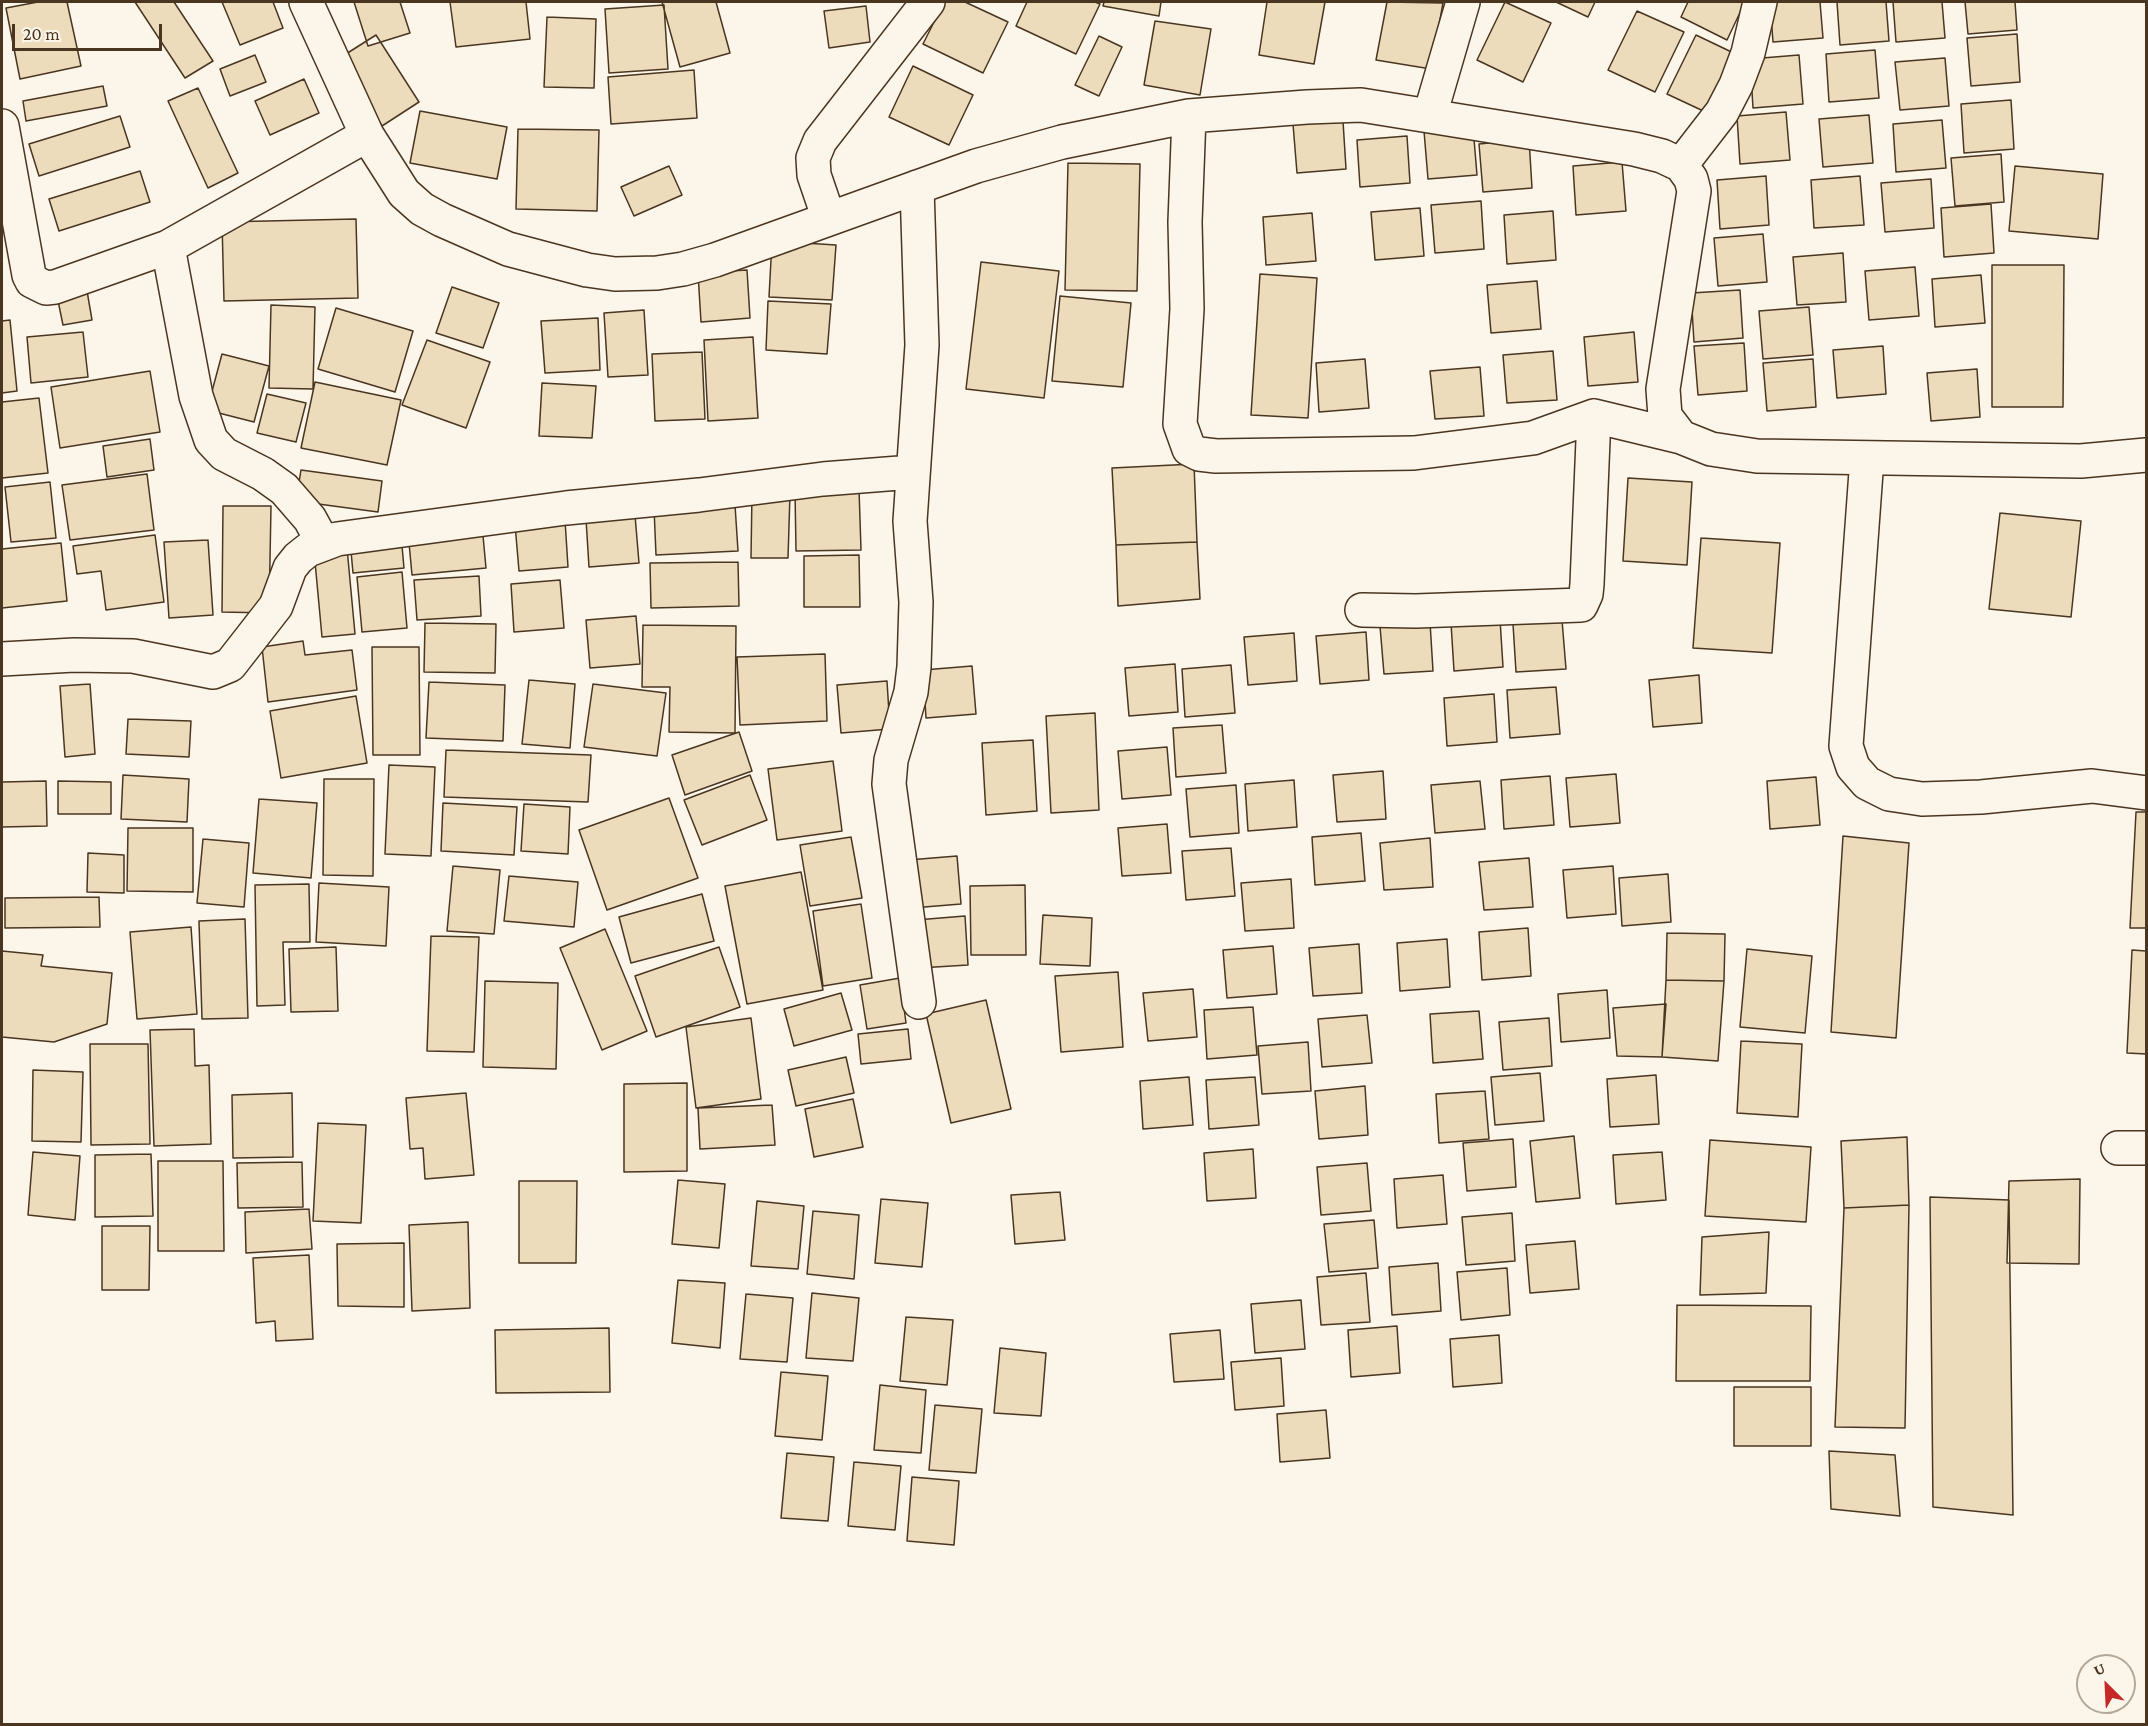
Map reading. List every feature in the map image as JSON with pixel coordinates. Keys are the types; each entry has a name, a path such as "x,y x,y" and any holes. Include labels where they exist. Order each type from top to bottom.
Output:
{"street":[{"path":"306,2 367,135 404,193 422,209 508,249 587,270 626,274 683,269 715,260 976,166 1062,142 1189,116 1307,106 1361,105 1634,149 1662,156 1681,165 1691,179 1694,191 1663,389 1665,416 1681,437"},
{"path":"829,219 814,175 813,158 820,141 928,2"},
{"path":"1430,115 1463,2"},
{"path":"1681,165 1722,112 1736,85 1748,53 1760,2"},
{"path":"1189,116 1185,222 1187,309 1180,423 1189,449 1199,454 1216,456 1414,453 1492,445 1533,438 1594,416 1681,437 1711,449 1757,456 2081,461 2146,455"},
{"path":"2,126 29,275 32,281 46,288 55,287 168,247 367,135"},
{"path":"917,188 922,354 910,520 916,602 914,667 911,692 891,760 889,784 919,1002"},
{"path":"168,247 196,396 211,440 224,454 263,474 284,489 310,519 323,543"},
{"path":"1362,609 1416,611 1581,605 1587,584 1594,416"},
{"path":"1867,458 1846,746 1853,767 1867,783 1889,794 1922,799 1981,797 2092,786 2146,793"},
{"path":"2,659 74,655 133,656 213,672 230,665 276,606 290,568 298,558 323,543 437,524 566,508 699,495 823,479 912,472"}],"building":[{"path":"38,2 67,2 81,66 20,79 6,8"},
{"path":"135,2 174,2 213,61 185,78"},
{"path":"222,2 273,2 283,28 240,45"},
{"path":"354,2 400,2 410,33 368,46"},
{"path":"450,2 526,2 530,39 456,47"},
{"path":"662,2 716,2 730,53 680,67"},
{"path":"944,2 965,2 1008,22 983,73 923,44"},
{"path":"1027,2 1095,2 1100,4 1076,54 1016,26"},
{"path":"1104,2 1161,2 1159,16 1103,6"},
{"path":"1267,2 1325,2 1314,64 1259,55"},
{"path":"1387,2 1443,3 1431,69 1376,60"},
{"path":"1505,2 1551,23 1523,82 1477,60"},
{"path":"1556,2 1595,2 1588,17"},
{"path":"1688,2 1745,2 1727,40 1681,17"},
{"path":"1770,2 1820,2 1823,38 1773,42"},
{"path":"1837,2 1886,2 1889,41 1840,45"},
{"path":"1893,2 1942,2 1945,38 1896,42"},
{"path":"1965,2 2015,2 2017,30 1968,34"},
{"path":"664,5 668,69 609,73 605,9"},
{"path":"866,6 870,42 829,48 824,11"},
{"path":"1637,11 1684,32 1655,92 1608,70"},
{"path":"547,17 596,19 594,88 544,87"},
{"path":"1155,21 1211,29 1200,95 1144,85"},
{"path":"2017,34 2020,82 1971,86 1967,38"},
{"path":"376,35 419,102 382,126 338,59"},
{"path":"1696,35 1742,57 1714,116 1667,94"},
{"path":"1099,36 1122,47 1099,96 1075,85"},
{"path":"1875,50 1879,98 1829,102 1826,54"},
{"path":"255,55 266,82 230,96 220,69"},
{"path":"1799,55 1803,104 1753,108 1750,59"},
{"path":"1945,58 1949,106 1900,110 1895,62"},
{"path":"913,66 973,95 949,145 889,117"},
{"path":"694,70 697,118 611,124 608,77"},
{"path":"304,79 319,113 270,135 255,101"},
{"path":"103,86 107,106 26,121 23,101"},
{"path":"198,88 238,173 208,188 168,101"},
{"path":"2011,100 2014,149 1964,153 1961,104"},
{"path":"420,111 507,127 497,179 410,163"},
{"path":"1786,112 1790,160 1740,164 1737,116"},
{"path":"1869,115 1873,163 1823,167 1819,119"},
{"path":"120,116 130,147 39,176 29,144"},
{"path":"1942,120 1946,168 1896,172 1893,124"},
{"path":"1343,121 1346,169 1297,173 1293,124"},
{"path":"1473,127 1477,175 1428,179 1424,131"},
{"path":"518,129 599,130 597,211 516,209"},
{"path":"1407,136 1410,183 1360,187 1357,140"},
{"path":"1529,139 1532,188 1483,192 1479,144"},
{"path":"2001,154 2004,202 1955,206 1951,158"},
{"path":"1622,162 1626,211 1576,215 1573,166"},
{"path":"1068,163 1140,164 1137,291 1065,290"},
{"path":"669,166 682,195 634,216 621,187"},
{"path":"2015,166 2103,174 2098,239 2009,231"},
{"path":"140,171 150,202 59,231 49,199"},
{"path":"1766,176 1769,225 1720,229 1717,180"},
{"path":"1860,176 1864,225 1814,228 1811,180"},
{"path":"1931,179 1934,228 1885,232 1881,183"},
{"path":"1481,201 1484,249 1435,253 1431,205"},
{"path":"1991,204 1994,253 1944,257 1941,208"},
{"path":"1420,208 1424,256 1375,260 1371,212"},
{"path":"1553,211 1556,260 1507,264 1504,215"},
{"path":"1312,213 1316,261 1266,265 1263,217"},
{"path":"356,219 358,298 224,301 222,222"},
{"path":"1763,234 1767,282 1718,286 1714,238"},
{"path":"772,241 836,245 832,300 769,297"},
{"path":"1843,253 1846,302 1797,305 1793,257"},
{"path":"981,262 1059,271 1044,398 966,389"},
{"path":"1992,265 2064,265 2063,407 1992,407"},
{"path":"1915,267 1919,316 1869,320 1865,271"},
{"path":"747,270 750,318 701,322 698,273"},
{"path":"1260,274 1317,278 1308,418 1251,415"},
{"path":"1981,275 1985,323 1935,327 1932,279"},
{"path":"1537,281 1541,329 1491,333 1487,285"},
{"path":"86,285 92,320 63,325 56,291"},
{"path":"452,287 499,303 483,348 436,333"},
{"path":"1740,290 1743,338 1694,342 1691,293"},
{"path":"1060,296 1131,303 1123,387 1052,381"},
{"path":"768,301 831,304 827,354 766,350"},
{"path":"271,305 315,307 313,389 269,388"},
{"path":"1809,307 1813,355 1763,359 1759,311"},
{"path":"336,308 413,331 395,392 318,369"},
{"path":"644,310 648,375 608,377 604,313"},
{"path":"598,318 600,370 545,373 541,321"},
{"path":"10,320 17,391 2,393 2,321"},
{"path":"83,332 88,377 31,383 27,337"},
{"path":"1634,332 1638,382 1588,386 1584,337"},
{"path":"753,337 758,418 708,421 704,340"},
{"path":"427,340 490,362 466,428 402,405"},
{"path":"1744,343 1747,391 1698,395 1694,346"},
{"path":"1883,346 1886,394 1837,398 1833,350"},
{"path":"1553,351 1557,400 1507,403 1503,355"},
{"path":"702,352 705,419 655,421 652,354"},
{"path":"222,354 269,366 254,422 207,410"},
{"path":"1365,359 1369,408 1319,412 1316,363"},
{"path":"1813,359 1816,407 1767,411 1763,363"},
{"path":"1480,367 1484,416 1435,419 1430,371"},
{"path":"1977,369 1980,417 1931,421 1927,373"},
{"path":"150,371 160,432 60,448 51,387"},
{"path":"315,382 401,400 387,465 301,448"},
{"path":"542,383 596,386 592,438 539,436"},
{"path":"267,394 306,403 296,442 257,433"},
{"path":"39,398 48,473 2,478 2,402"},
{"path":"150,439 154,470 107,477 103,446"},
{"path":"1194,464 1197,542 1116,545 1112,468"},
{"path":"301,470 382,481 378,512 296,501"},
{"path":"147,474 154,530 70,540 62,485"},
{"path":"1628,478 1692,482 1687,565 1623,561"},
{"path":"50,482 56,538 11,542 5,487"},
{"path":"859,489 861,550 796,551 795,491"},
{"path":"752,493 790,494 788,558 751,558"},
{"path":"735,505 738,551 656,555 654,508"},
{"path":"223,506 271,506 269,613 222,612"},
{"path":"2000,513 2081,521 2071,617 1989,609"},
{"path":"635,515 639,563 589,567 586,519"},
{"path":"565,520 568,567 519,571 515,524"},
{"path":"482,525 486,568 412,575 408,532"},
{"path":"155,535 164,602 106,610 101,571 77,574 73,546"},
{"path":"401,535 404,568 353,573 350,540"},
{"path":"1701,538 1780,543 1772,653 1693,648"},
{"path":"208,540 213,615 169,618 164,542"},
{"path":"1197,542 1200,599 1118,606 1116,545"},
{"path":"61,543 67,601 2,608 2,549"},
{"path":"347,548 355,634 322,637 314,551"},
{"path":"859,555 860,607 804,607 804,556"},
{"path":"738,562 739,606 651,608 650,563"},
{"path":"402,572 407,628 362,632 357,577"},
{"path":"479,576 481,616 417,620 414,580"},
{"path":"560,580 564,628 514,632 511,584"},
{"path":"636,616 640,664 590,668 586,620"},
{"path":"1500,619 1503,667 1454,671 1451,623"},
{"path":"1562,620 1566,669 1516,672 1513,624"},
{"path":"1430,622 1433,671 1384,674 1380,626"},
{"path":"425,623 496,624 495,673 424,672"},
{"path":"643,625 736,626 735,733 669,732 670,687 642,687"},
{"path":"1366,632 1369,680 1320,684 1316,636"},
{"path":"1294,633 1297,681 1248,685 1244,637"},
{"path":"303,641 305,655 352,650 357,690 268,702 262,647"},
{"path":"372,647 419,647 420,755 373,755"},
{"path":"825,654 827,721 740,725 737,657"},
{"path":"1175,664 1178,712 1129,716 1125,668"},
{"path":"1231,665 1235,713 1185,717 1182,669"},
{"path":"972,666 976,714 926,718 923,670"},
{"path":"1699,675 1702,723 1653,727 1649,680"},
{"path":"529,680 575,684 570,748 522,744"},
{"path":"887,681 890,729 841,733 837,685"},
{"path":"429,682 505,685 503,741 426,738"},
{"path":"90,684 95,754 65,757 60,686"},
{"path":"593,684 666,693 657,756 584,747"},
{"path":"1556,687 1560,734 1510,738 1507,690"},
{"path":"1494,694 1497,742 1447,746 1444,698"},
{"path":"356,696 367,763 281,778 270,711"},
{"path":"1095,713 1099,810 1051,813 1046,716"},
{"path":"128,719 191,721 189,757 126,754"},
{"path":"1222,725 1226,773 1176,777 1173,728"},
{"path":"739,732 752,771 685,795 672,755"},
{"path":"1033,740 1037,811 986,815 982,743"},
{"path":"1167,747 1171,795 1122,799 1118,751"},
{"path":"446,750 591,755 588,802 444,797"},
{"path":"833,761 842,831 777,840 768,769"},
{"path":"389,765 435,767 431,856 385,854"},
{"path":"1383,771 1386,819 1337,822 1333,775"},
{"path":"1616,774 1620,823 1570,827 1566,778"},
{"path":"123,775 189,779 187,822 121,819"},
{"path":"750,775 767,820 702,845 684,800"},
{"path":"1550,776 1554,825 1504,829 1501,780"},
{"path":"1816,777 1820,825 1770,829 1767,781"},
{"path":"324,779 374,779 373,876 323,875"},
{"path":"1294,780 1297,827 1248,831 1245,784"},
{"path":"46,781 47,826 2,827 2,782"},
{"path":"58,781 111,782 111,814 58,814"},
{"path":"1480,781 1485,829 1435,833 1431,785"},
{"path":"1236,785 1239,833 1190,837 1186,789"},
{"path":"669,798 698,878 607,910 579,830"},
{"path":"259,799 317,803 311,878 253,873"},
{"path":"443,803 517,807 514,855 441,851"},
{"path":"524,804 570,807 568,854 521,851"},
{"path":"2136,812 2146,812 2146,928 2130,928"},
{"path":"1167,824 1171,873 1122,876 1118,828"},
{"path":"128,828 193,828 193,892 127,891"},
{"path":"1361,833 1365,881 1315,885 1312,837"},
{"path":"1843,836 1909,843 1896,1038 1831,1032"},
{"path":"851,837 862,898 810,906 800,845"},
{"path":"1430,838 1433,887 1384,890 1380,843"},
{"path":"203,839 249,843 244,907 197,903"},
{"path":"1231,848 1235,896 1186,900 1182,851"},
{"path":"88,853 124,855 124,893 87,892"},
{"path":"957,856 961,904 912,908 908,860"},
{"path":"1529,858 1533,907 1484,910 1479,862"},
{"path":"453,866 500,870 494,934 447,931"},
{"path":"1613,866 1616,914 1567,918 1563,870"},
{"path":"801,872 823,990 747,1004 725,886"},
{"path":"1668,874 1671,922 1622,926 1619,878"},
{"path":"509,876 578,882 574,927 504,921"},
{"path":"1291,879 1294,928 1245,931 1241,883"},
{"path":"319,883 389,887 386,946 316,942"},
{"path":"309,884 310,942 283,942 285,1005 257,1006 255,885"},
{"path":"1025,885 1026,955 971,955 970,886"},
{"path":"702,894 714,941 631,963 619,917"},
{"path":"99,897 100,927 5,928 5,898"},
{"path":"861,904 872,978 823,986 813,911"},
{"path":"1043,915 1092,918 1090,966 1040,964"},
{"path":"965,916 968,965 919,968 916,920"},
{"path":"245,919 248,1018 202,1019 199,921"},
{"path":"191,927 197,1014 137,1019 130,932"},
{"path":"1528,928 1531,976 1482,980 1479,932"},
{"path":"605,929 647,1031 602,1050 560,948"},
{"path":"1667,933 1725,934 1724,981 1666,980"},
{"path":"431,936 479,937 474,1052 427,1051"},
{"path":"1447,939 1450,987 1400,991 1397,943"},
{"path":"1359,944 1362,993 1313,996 1309,948"},
{"path":"1273,946 1277,994 1227,998 1223,950"},
{"path":"336,947 338,1011 291,1012 289,949"},
{"path":"719,947 740,1007 656,1037 635,976"},
{"path":"1747,949 1812,956 1805,1033 1740,1027"},
{"path":"2132,950 2146,951 2146,1054 2127,1053"},
{"path":"2,951 43,955 41,966 112,973 107,1024 54,1042 2,1037"},
{"path":"1118,972 1123,1047 1061,1052 1055,976"},
{"path":"900,978 906,1023 867,1029 860,985"},
{"path":"1666,980 1724,981 1718,1061 1662,1057"},
{"path":"485,981 558,983 556,1069 483,1067"},
{"path":"1193,989 1197,1037 1148,1041 1143,993"},
{"path":"1607,990 1610,1038 1561,1042 1558,994"},
{"path":"841,993 852,1030 794,1046 784,1009"},
{"path":"986,1000 1011,1109 951,1123 926,1014"},
{"path":"1666,1004 1662,1057 1617,1056 1613,1008"},
{"path":"1253,1007 1257,1055 1207,1059 1204,1010"},
{"path":"1479,1011 1483,1059 1433,1063 1430,1014"},
{"path":"1367,1015 1372,1063 1322,1067 1318,1019"},
{"path":"751,1018 761,1099 696,1108 686,1027"},
{"path":"1549,1018 1552,1066 1503,1070 1499,1022"},
{"path":"194,1029 195,1066 209,1065 211,1144 154,1146 150,1030"},
{"path":"908,1029 911,1059 861,1064 858,1034"},
{"path":"1741,1041 1802,1044 1798,1117 1737,1113"},
{"path":"1308,1042 1311,1091 1262,1094 1258,1046"},
{"path":"90,1044 148,1044 150,1144 91,1145"},
{"path":"846,1057 854,1093 796,1106 788,1070"},
{"path":"33,1070 83,1072 81,1142 32,1141"},
{"path":"1540,1073 1544,1121 1495,1125 1491,1077"},
{"path":"1656,1075 1659,1124 1610,1127 1607,1079"},
{"path":"1189,1077 1193,1125 1143,1129 1140,1081"},
{"path":"1255,1077 1259,1125 1209,1129 1206,1080"},
{"path":"687,1083 687,1171 624,1172 624,1084"},
{"path":"1365,1086 1368,1135 1319,1139 1315,1091"},
{"path":"1485,1091 1489,1139 1439,1143 1436,1094"},
{"path":"292,1093 293,1157 233,1158 232,1095"},
{"path":"466,1093 474,1175 425,1179 423,1148 410,1149 406,1098"},
{"path":"853,1099 863,1147 814,1157 805,1109"},
{"path":"772,1105 775,1145 700,1149 698,1108"},
{"path":"318,1123 366,1125 361,1223 313,1221"},
{"path":"1574,1136 1580,1198 1536,1202 1530,1141"},
{"path":"1907,1137 1909,1205 1844,1208 1841,1141"},
{"path":"1513,1139 1516,1187 1467,1191 1463,1143"},
{"path":"1710,1140 1811,1147 1806,1222 1705,1216"},
{"path":"1253,1149 1256,1198 1207,1201 1204,1153"},
{"path":"33,1152 80,1156 75,1220 28,1215"},
{"path":"1662,1152 1666,1200 1616,1204 1613,1155"},
{"path":"151,1154 153,1216 95,1217 95,1155"},
{"path":"158,1161 223,1161 224,1251 158,1251"},
{"path":"302,1162 303,1207 238,1208 237,1163"},
{"path":"1367,1163 1371,1211 1321,1215 1317,1167"},
{"path":"1443,1175 1447,1224 1397,1228 1394,1179"},
{"path":"2080,1179 2079,1264 2007,1263 2009,1181"},
{"path":"678,1180 725,1184 719,1248 672,1244"},
{"path":"519,1181 577,1181 576,1263 519,1263"},
{"path":"1060,1192 1065,1240 1015,1244 1011,1195"},
{"path":"1930,1197 2009,1200 2013,1515 1933,1507"},
{"path":"881,1199 928,1203 922,1267 875,1263"},
{"path":"757,1201 804,1206 798,1269 751,1266"},
{"path":"1909,1205 1905,1428 1835,1427 1844,1208"},
{"path":"309,1209 312,1249 246,1253 245,1212"},
{"path":"813,1211 859,1215 854,1279 807,1274"},
{"path":"1512,1213 1515,1261 1466,1265 1462,1217"},
{"path":"1374,1220 1378,1268 1329,1272 1324,1224"},
{"path":"468,1222 470,1308 412,1311 409,1225"},
{"path":"102,1226 150,1226 149,1290 102,1290"},
{"path":"1769,1232 1766,1293 1700,1295 1702,1237"},
{"path":"1575,1241 1579,1289 1530,1293 1526,1245"},
{"path":"404,1243 404,1307 338,1306 337,1244"},
{"path":"309,1255 313,1339 276,1341 275,1321 256,1323 253,1258"},
{"path":"1438,1263 1441,1311 1392,1315 1389,1267"},
{"path":"1507,1268 1510,1315 1461,1320 1457,1272"},
{"path":"1366,1273 1370,1322 1321,1325 1317,1277"},
{"path":"678,1280 725,1283 720,1348 672,1343"},
{"path":"812,1293 859,1298 853,1361 806,1358"},
{"path":"746,1294 793,1298 787,1362 740,1359"},
{"path":"1301,1300 1305,1349 1255,1353 1251,1304"},
{"path":"1677,1305 1811,1306 1810,1381 1676,1381"},
{"path":"906,1317 953,1320 947,1385 900,1381"},
{"path":"1397,1326 1400,1373 1351,1377 1348,1330"},
{"path":"609,1328 610,1392 496,1393 495,1330"},
{"path":"1220,1330 1224,1379 1174,1382 1170,1334"},
{"path":"1499,1335 1502,1383 1453,1387 1450,1339"},
{"path":"1000,1348 1046,1353 1041,1416 994,1413"},
{"path":"1281,1358 1284,1406 1235,1410 1231,1362"},
{"path":"781,1372 828,1376 822,1440 775,1436"},
{"path":"880,1385 926,1390 921,1453 874,1450"},
{"path":"1734,1387 1811,1387 1811,1446 1734,1446"},
{"path":"935,1405 982,1409 976,1473 929,1470"},
{"path":"1326,1410 1330,1458 1280,1462 1277,1414"},
{"path":"1829,1451 1895,1455 1900,1516 1831,1509"},
{"path":"787,1453 834,1457 828,1521 781,1518"},
{"path":"854,1462 901,1466 895,1530 848,1526"},
{"path":"912,1477 959,1481 954,1545 907,1541"}]}
